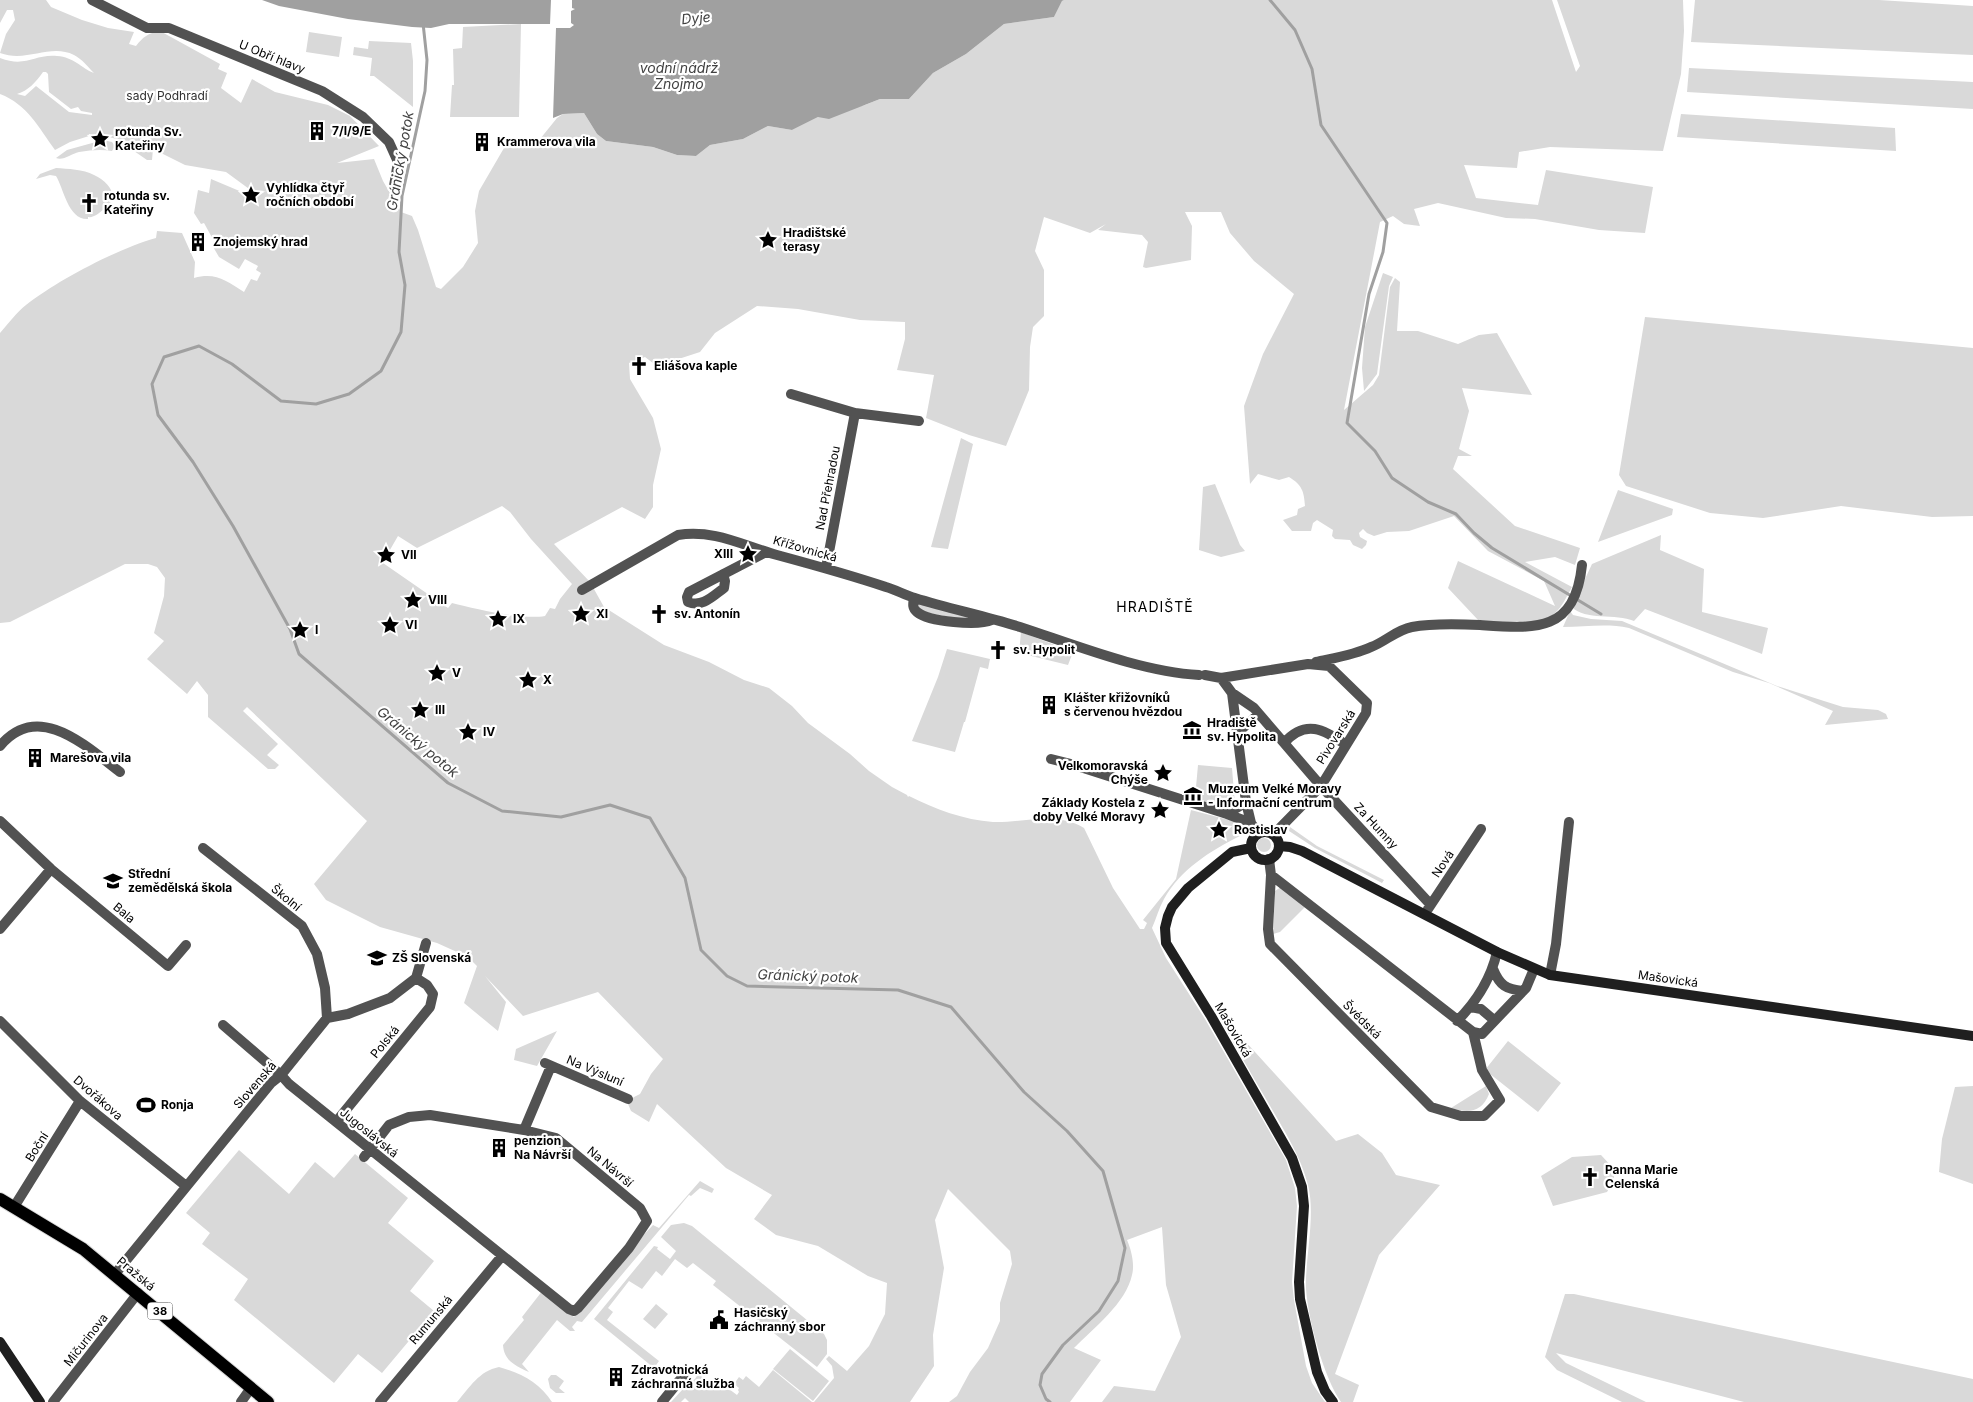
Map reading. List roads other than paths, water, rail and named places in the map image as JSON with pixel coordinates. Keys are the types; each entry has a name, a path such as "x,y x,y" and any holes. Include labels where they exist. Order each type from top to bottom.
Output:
{"main road":[{"name":"Pražská","path":"0,1199 83,1249 268,1402"}],"street":[{"name":"U Obří hlavy","path":"92,0 147,28 169,28 322,91 363,117 389,142 398,162 394,186"},
{"path":"791,394 855,413 919,421"},
{"name":"Nad Přehradou","path":"826,568 855,413"},
{"name":"Křížovnická","path":"582,590 678,536 687,534 722,536 766,552 826,568 914,598 993,619 1162,670 1221,678"},
{"path":"723,574 766,552"},
{"path":"1308,664 1369,648 1401,630 1414,627 1466,624 1532,628 1551,622 1569,606 1578,592 1582,565"},
{"name":"Křížovnická","path":"914,598 912,605 915,610 919,614 926,616 970,623 983,623 993,619"},
{"name":"Pivovarská","path":"1221,678 1308,664 1329,666 1368,703 1366,714 1321,786 1274,834"},
{"path":"1221,678 1232,692 1246,802 1251,823 1258,833"},
{"name":"Za Humny","path":"1232,692 1254,708 1428,909"},
{"path":"1237,733 1259,714"},
{"path":"0,746 6,739 25,728 44,726 74,737 120,772"},
{"path":"1284,743 1293,733 1317,729 1328,731 1346,745"},
{"path":"1051,759 1251,823"},
{"path":"1227,814 1246,802"},
{"name":"Bala","path":"0,821 51,869 168,966 186,945"},
{"path":"1550,975 1556,944 1569,822"},
{"name":"Nová","path":"1428,909 1481,829"},
{"path":"1266,831 1274,834 1279,846 1276,854 1269,859 1258,858 1254,855 1251,848 1252,838 1258,833 1266,831"},
{"name":"Mašovická","path":"1279,846 1302,851 1428,909 1497,952 1550,975 1973,1036"},
{"name":"Školní","path":"203,848 302,926 317,954 324,988 327,1018"},
{"name":"Mašovická","path":"1251,848 1232,852 1188,888 1172,907 1168,916 1165,928 1166,943 1172,956 1211,1016 1292,1158 1302,1187 1304,1206 1300,1263 1300,1299 1315,1363 1325,1392 1333,1402"},
{"name":"Švédská","path":"1269,859 1271,875 1268,929 1270,944 1431,1107 1461,1116 1484,1116 1500,1100 1482,1070 1473,1032"},
{"path":"0,929 51,869"},
{"path":"1271,875 1473,1032 1482,1034 1526,988 1534,969"},
{"path":"327,1018 348,1014 390,998 416,978 426,943"},
{"path":"1457,1021 1471,1007 1493,969 1497,952"},
{"path":"1493,969 1497,979 1508,990 1523,991"},
{"name":"Polská","path":"336,1122 430,1007 433,994 427,985 416,978"},
{"path":"1471,1007 1481,1009 1494,1020"},
{"name":"Slovenská","path":"115,1274 327,1018"},
{"name":"Dvořákova","path":"0,1021 80,1101 186,1186"},
{"name":"Jugoslávská","path":"223,1025 281,1074 289,1084 336,1122 366,1153 502,1256"},
{"name":"Na Výsluní","path":"524,1130 548,1064 628,1100"},
{"name":"Boční","path":"14,1207 80,1101"},
{"name":"Na Návrší","path":"366,1153 389,1125 409,1117 430,1115 524,1130 556,1138 640,1208 648,1221 629,1248 574,1310 569,1309 502,1256"},
{"name":"Rumunská","path":"380,1402 502,1256"},
{"name":"Mičurinova","path":"53,1402 138,1293"},
{"path":"1,1346 40,1402"},
{"path":"662,1402 684,1375"},
{"path":"241,1402 251,1388"}],"water":[{"path":"262,0 551,0 550,24 449,24 431,28 348,19 279,6"},
{"name":"vodní nádrž Znojmo","path":"572,0 1064,0 1054,17 1004,24 966,54 933,73 909,99 880,99 829,119 818,117 792,130 768,126 743,139 710,145 696,156 677,155 653,147 606,141 597,134 584,113 563,114 553,118 556,28 570,28 574,25 571,23 571,11 575,9 572,8"}],"waterway":[{"path":"1270,0 1295,30 1312,69 1321,125 1387,223 1383,252 1369,294 1347,423 1375,451 1392,478 1428,502 1456,514 1492,548 1601,614"},
{"name":"Gránický potok","path":"423,23 427,60 425,91 402,196 399,252 405,285 401,332 381,371 349,394 316,404 281,401 232,364 199,346 164,357 152,384 158,415 193,462 233,526 290,629 299,654 448,783 502,811 561,817 610,805 650,818 685,878 701,950 727,976 747,986 898,990 951,1007 1024,1092 1067,1131 1103,1171 1125,1248 1118,1281 1099,1311 1063,1345 1042,1374 1040,1385 1046,1399 1050,1402"}],"place":[{"name":"7/I/9/E","path":"317,131"},
{"name":"rotunda Sv. Kateřiny","path":"100,139"},
{"name":"Krammerova vila","path":"482,142"},
{"name":"Vyhlídka čtyř ročních období","path":"251,195"},
{"name":"rotunda sv. Kateřiny","path":"89,203"},
{"name":"Hradištské terasy","path":"768,240"},
{"name":"Znojemský hrad","path":"198,242"},
{"name":"Eliášova kaple","path":"639,366"},
{"name":"XIII","path":"748,554"},
{"name":"VII","path":"386,555"},
{"name":"VIII","path":"413,600"},
{"name":"XI","path":"581,614"},
{"name":"sv. Antonín","path":"659,614"},
{"name":"IX","path":"498,619"},
{"name":"VI","path":"390,625"},
{"name":"I","path":"300,630"},
{"name":"sv. Hypolit","path":"998,650"},
{"name":"V","path":"437,673"},
{"name":"X","path":"528,680"},
{"name":"Klášter křižovníků s červenou hvězdou","path":"1049,705"},
{"name":"III","path":"420,710"},
{"name":"Hradiště sv. Hypolita","path":"1192,730"},
{"name":"IV","path":"468,732"},
{"name":"Marešova vila","path":"35,758"},
{"name":"Velkomoravská Chýše","path":"1163,773"},
{"name":"Muzeum Velké Moravy - Informační centrum","path":"1193,796"},
{"name":"Základy Kostela z doby Velké Moravy","path":"1160,810"},
{"name":"Rostislav","path":"1219,830"},
{"name":"Střední zemědělská škola","path":"113,881"},
{"name":"ZŠ Slovenská","path":"377,958"},
{"name":"Ronja","path":"146,1105"},
{"name":"penzion Na Návrší","path":"499,1148"},
{"name":"Panna Marie Celenská","path":"1590,1177"},
{"name":"Hasičský záchranný sbor","path":"719,1320"},
{"name":"Zdravotnická záchranná služba","path":"616,1377"}],"district":[{"name":"HRADIŠTĚ","path":"1155,607"}],"water label":[{"name":"Dyje","path":"696,18"}],"park label":[{"name":"sady Podhradí","path":"167,96"}]}
